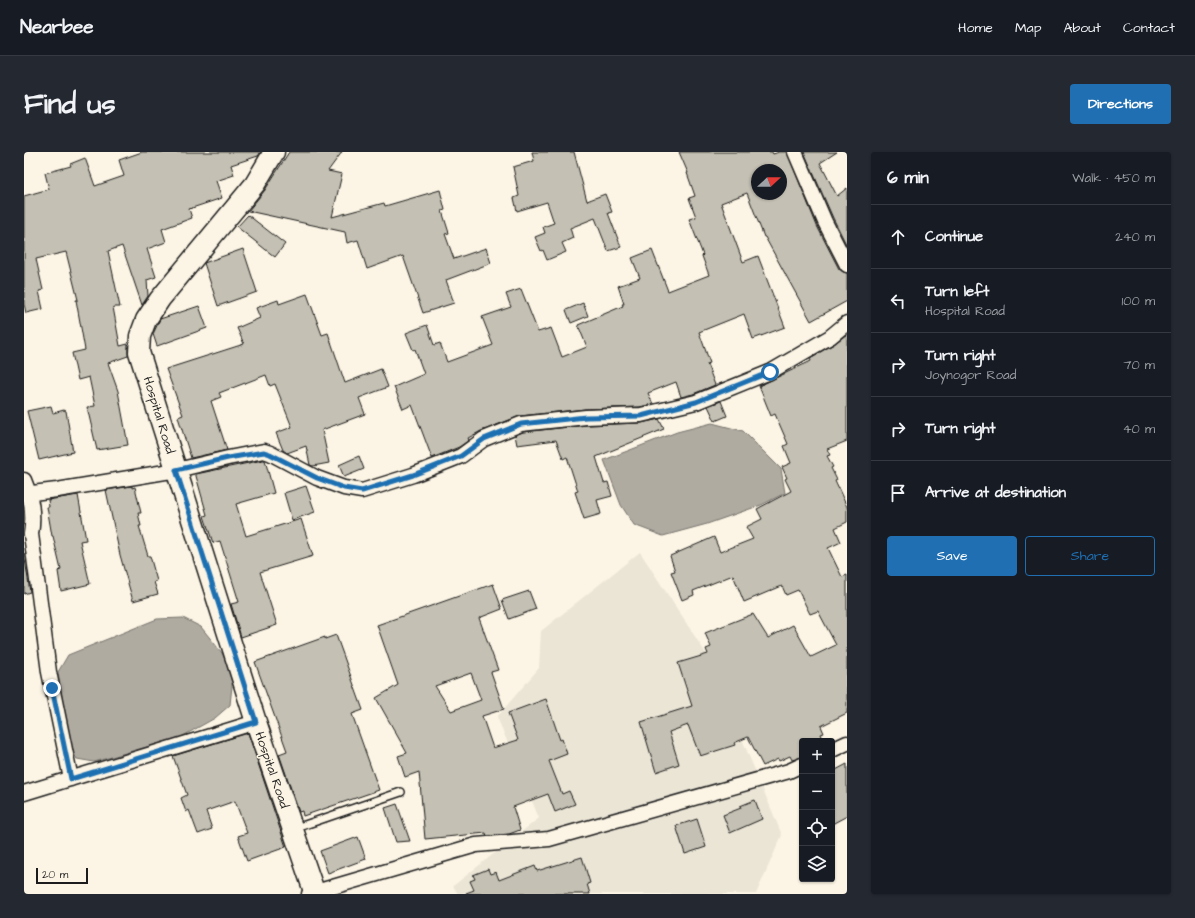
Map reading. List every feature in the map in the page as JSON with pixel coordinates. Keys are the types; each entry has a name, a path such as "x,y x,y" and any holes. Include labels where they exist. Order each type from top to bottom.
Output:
{"street":[{"name":"Hospital Road","path":"274,152 255,184 160,298 146,320 140,336 140,352 256,722 312,893"},
{"path":"795,152 825,222 847,264"},
{"path":"71,779 49,672 31,534 33,525 26,489 57,490 176,470 228,458 264,452 317,478 344,488 362,491 413,475 461,456 484,439 521,424 586,417 641,416 696,402 770,372 830,337 847,323"},
{"path":"24,793 256,722"},
{"path":"835,749 847,743"},
{"path":"312,893 476,845 549,838 789,771 799,766"}],"lane":[{"path":"292,830 401,792"}],"shaded area":[{"path":"712,423 743,431 781,469 785,493 761,505 707,524 663,536 634,525 621,505 604,460 677,432"},
{"path":"640,552 707,655 782,835 756,894 458,894 453,886 539,818 497,717 539,668 541,631"},
{"path":"183,618 201,627 222,653 233,676 230,705 215,718 181,737 94,762 77,759 69,746 58,672 68,655 157,619"}],"building":[{"path":"142,152 261,152 258,156 231,165 234,175 216,181 222,198 189,209 192,218 162,229 166,242 147,249 156,277 147,280 148,296 142,305 122,246 108,251 120,307 113,307 120,346 128,344 128,356 108,363 118,391 128,445 97,450 87,407 95,406 89,377 78,380 72,353 85,350 76,300 78,300 66,252 36,259 43,290 39,291 43,309 26,313 24,304 24,196 49,189 45,173 71,166 70,164 85,158 95,186 124,176 119,160"},
{"path":"289,152 342,152 328,171 342,174 332,217 384,203 385,206 440,190 445,210 442,211 449,233 445,234 454,259 486,248 491,263 446,280 454,303 423,313 403,256 367,269 358,240 347,243 345,232 248,211 265,190"},
{"path":"532,152 574,152 587,201 605,194 612,212 608,213 621,247 608,251 595,218 570,228 573,238 562,243 566,252 547,260 535,237 545,233 543,227 554,223 547,202 517,211 514,198 519,196 513,167 534,161"},
{"path":"679,152 772,152 773,154 787,152 817,226 839,269 847,273 847,301 811,321 764,237 747,193 721,203 743,262 758,256 785,327 753,339 744,314 699,332 710,363 707,364 715,385 693,394 681,397 676,382 648,393 653,404 640,407 585,409 520,416 481,431 468,438 469,440 459,447 432,458 412,405 403,409 394,387 424,374 415,349 413,350 406,333 427,325 434,345 440,343 447,362 493,345 482,317 511,307 506,294 521,289 538,332 551,328 562,357 587,347 578,325 623,306 622,304 624,304 618,286 640,278 632,258 652,250 668,291 709,275 689,219 696,217 689,198 695,196"},
{"path":"804,152 837,152 820,163 837,196 847,188 847,246 833,218"},
{"path":"248,215 285,244 275,257 237,227"},
{"path":"243,249 257,292 218,306 204,263"},
{"path":"307,294 322,335 328,333 345,383 381,369 388,387 359,398 365,414 322,430 329,463 313,466 310,465 306,446 287,453 283,450 276,433 292,427 275,384 270,386 266,375 219,393 221,397 211,401 227,450 191,458 178,417 183,415 166,369 244,344 237,328 260,318 256,308 278,300 279,304"},
{"path":"583,303 588,316 571,323 566,310"},
{"path":"199,306 207,328 157,346 153,334 160,319"},
{"path":"847,334 847,441 827,449 830,455 827,456 833,467 831,468 837,480 835,481 847,507 847,522 835,528 841,542 828,548 842,577 847,575 847,713 821,726 824,733 821,734 823,738 799,738 799,758 792,760 790,756 779,761 778,759 763,766 748,737 734,743 735,745 700,756 688,725 669,732 679,764 656,772 641,722 692,706 678,663 708,654 706,649 711,647 705,633 753,614 768,638 793,625 811,657 836,645 818,611 810,614 798,590 786,595 782,586 744,602 733,575 693,591 694,595 682,600 671,572 675,571 670,556 714,537 720,552 753,539 746,527 762,519 757,509 791,491 785,479 787,478 782,467 791,463 784,446 788,444 775,414 771,416 759,386 811,361 810,358 834,344"},
{"path":"721,401 727,416 715,421 708,406"},
{"path":"51,406 53,413 64,410 66,411 73,452 39,460 27,411"},
{"path":"659,419 664,429 596,457 604,483 608,482 612,496 597,500 601,514 584,519 575,492 578,491 567,457 563,459 556,440 517,445 515,435 523,432 587,425 641,423"},
{"path":"359,456 364,469 344,477 339,465"},
{"path":"265,460 274,493 236,504 246,536 301,519 313,556 260,572 277,625 241,637 231,604 239,602 220,541 213,543 204,516 207,515 196,474"},
{"path":"132,486 132,488 135,487 141,513 138,513 141,526 139,526 157,581 154,582 158,594 133,601 120,555 106,490"},
{"path":"306,486 315,512 292,520 284,493"},
{"path":"78,495 86,540 80,541 90,584 61,591 58,571 61,570 52,536 47,507 49,507 48,500"},
{"path":"24,553 30,592 24,594"},
{"path":"493,584 502,609 479,618 498,670 491,672 504,709 482,716 493,748 518,740 508,713 546,699 560,740 562,739 567,754 549,761 562,794 569,791 575,804 555,812 548,794 513,807 520,830 509,834 487,836 486,833 425,839 419,772 405,777 398,756 407,753 376,698 398,685 377,625","holes":["471,673 481,700 451,711 435,686"]},
{"path":"529,591 536,609 509,619 502,600"},
{"path":"336,635 363,710 352,714 379,790 303,816 302,811 299,812 279,754 287,751 255,662 325,637 325,639"},
{"path":"248,733 286,847 247,861 238,836 247,833 235,801 206,811 212,829 198,834 189,810 186,812 181,798 187,795 173,756"},
{"path":"847,764 847,816 835,822 835,774 835,770"},
{"path":"755,800 762,819 730,833 723,815 741,808 740,806"},
{"path":"397,804 410,841 396,842 385,808"},
{"path":"697,819 706,847 685,854 676,826"},
{"path":"358,837 366,859 328,873 320,851"},
{"path":"582,857 590,883 587,884 590,894 466,894 474,890 470,881 475,879 473,875 488,869 490,874 496,872 499,880 535,866 537,871"}],"route":[{"path":"52,688 71,779 256,722 176,470 228,458 264,452 317,478 344,488 362,491 413,475 461,456 484,439 521,424 586,417 641,416 696,402 770,372"}]}
